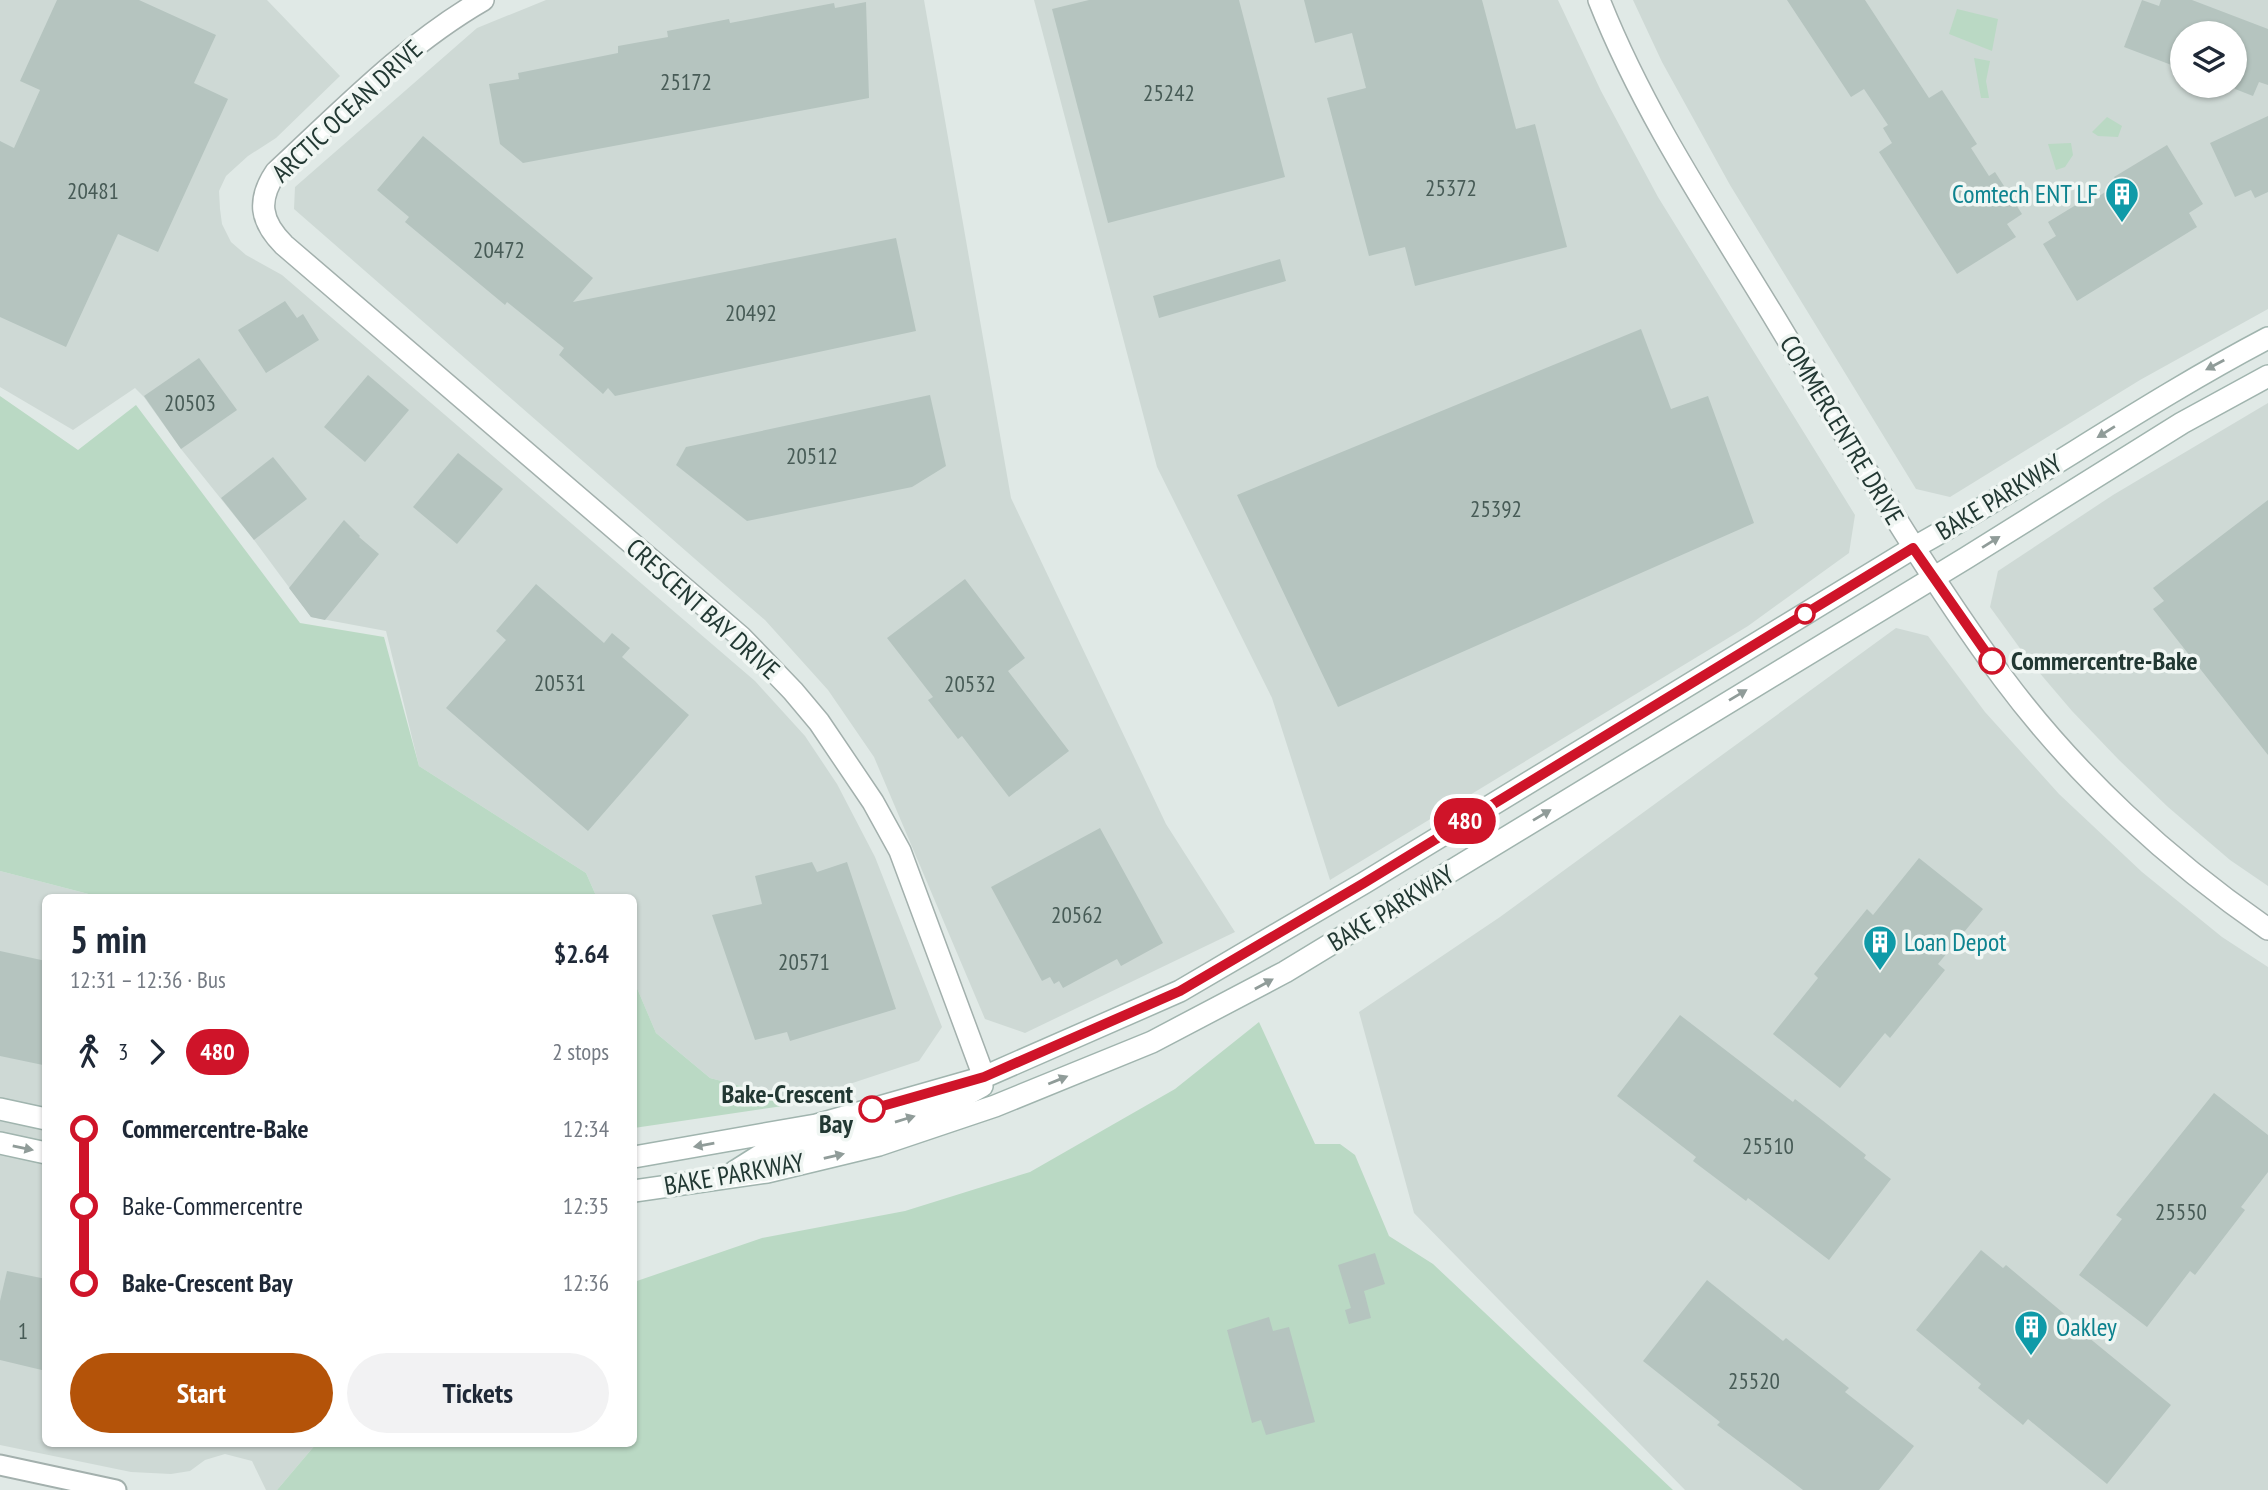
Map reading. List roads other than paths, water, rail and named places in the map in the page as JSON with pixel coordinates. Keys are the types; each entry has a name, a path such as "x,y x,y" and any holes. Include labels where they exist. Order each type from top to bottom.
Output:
{"main road":[{"name":"ARCTIC OCEAN DRIVE","path":"284,245 270,229 263,207 265,187 276,172 393,63 453,17 483,0"},
{"name":"COMMERCENTRE DRIVE","path":"1599,0 1637,83 1672,149 1913,548 2005,680 2112,802 2219,895 2268,929"},
{"name":"CRESCENT BAY DRIVE","path":"284,245 741,637 806,707 843,755 900,851 984,1077"},
{"name":"BAKE PARKWAY","path":"637,1156 816,1125 984,1077 1180,991 1376,876 2202,373 2268,338"},
{"name":"BAKE PARKWAY","path":"637,1191 767,1172 879,1145 995,1106 1152,1042 1285,972 2182,424 2268,376"},
{"path":"726,1177 764,1153 860,1132 944,1107 982,1087 984,1077"},
{"path":"0,1110 42,1118"},
{"path":"0,1143 42,1152"}],"street":[{"path":"0,1465 116,1490"}],"place":[{"name":"Comtech ENT LF","path":"2122,224"},
{"name":"Commercentre-Bake","path":"1992,661"},
{"name":"Loan Depot","path":"1880,972"},
{"name":"Bake-Crescent Bay","path":"872,1109"},
{"name":"Oakley","path":"2031,1357"}]}
